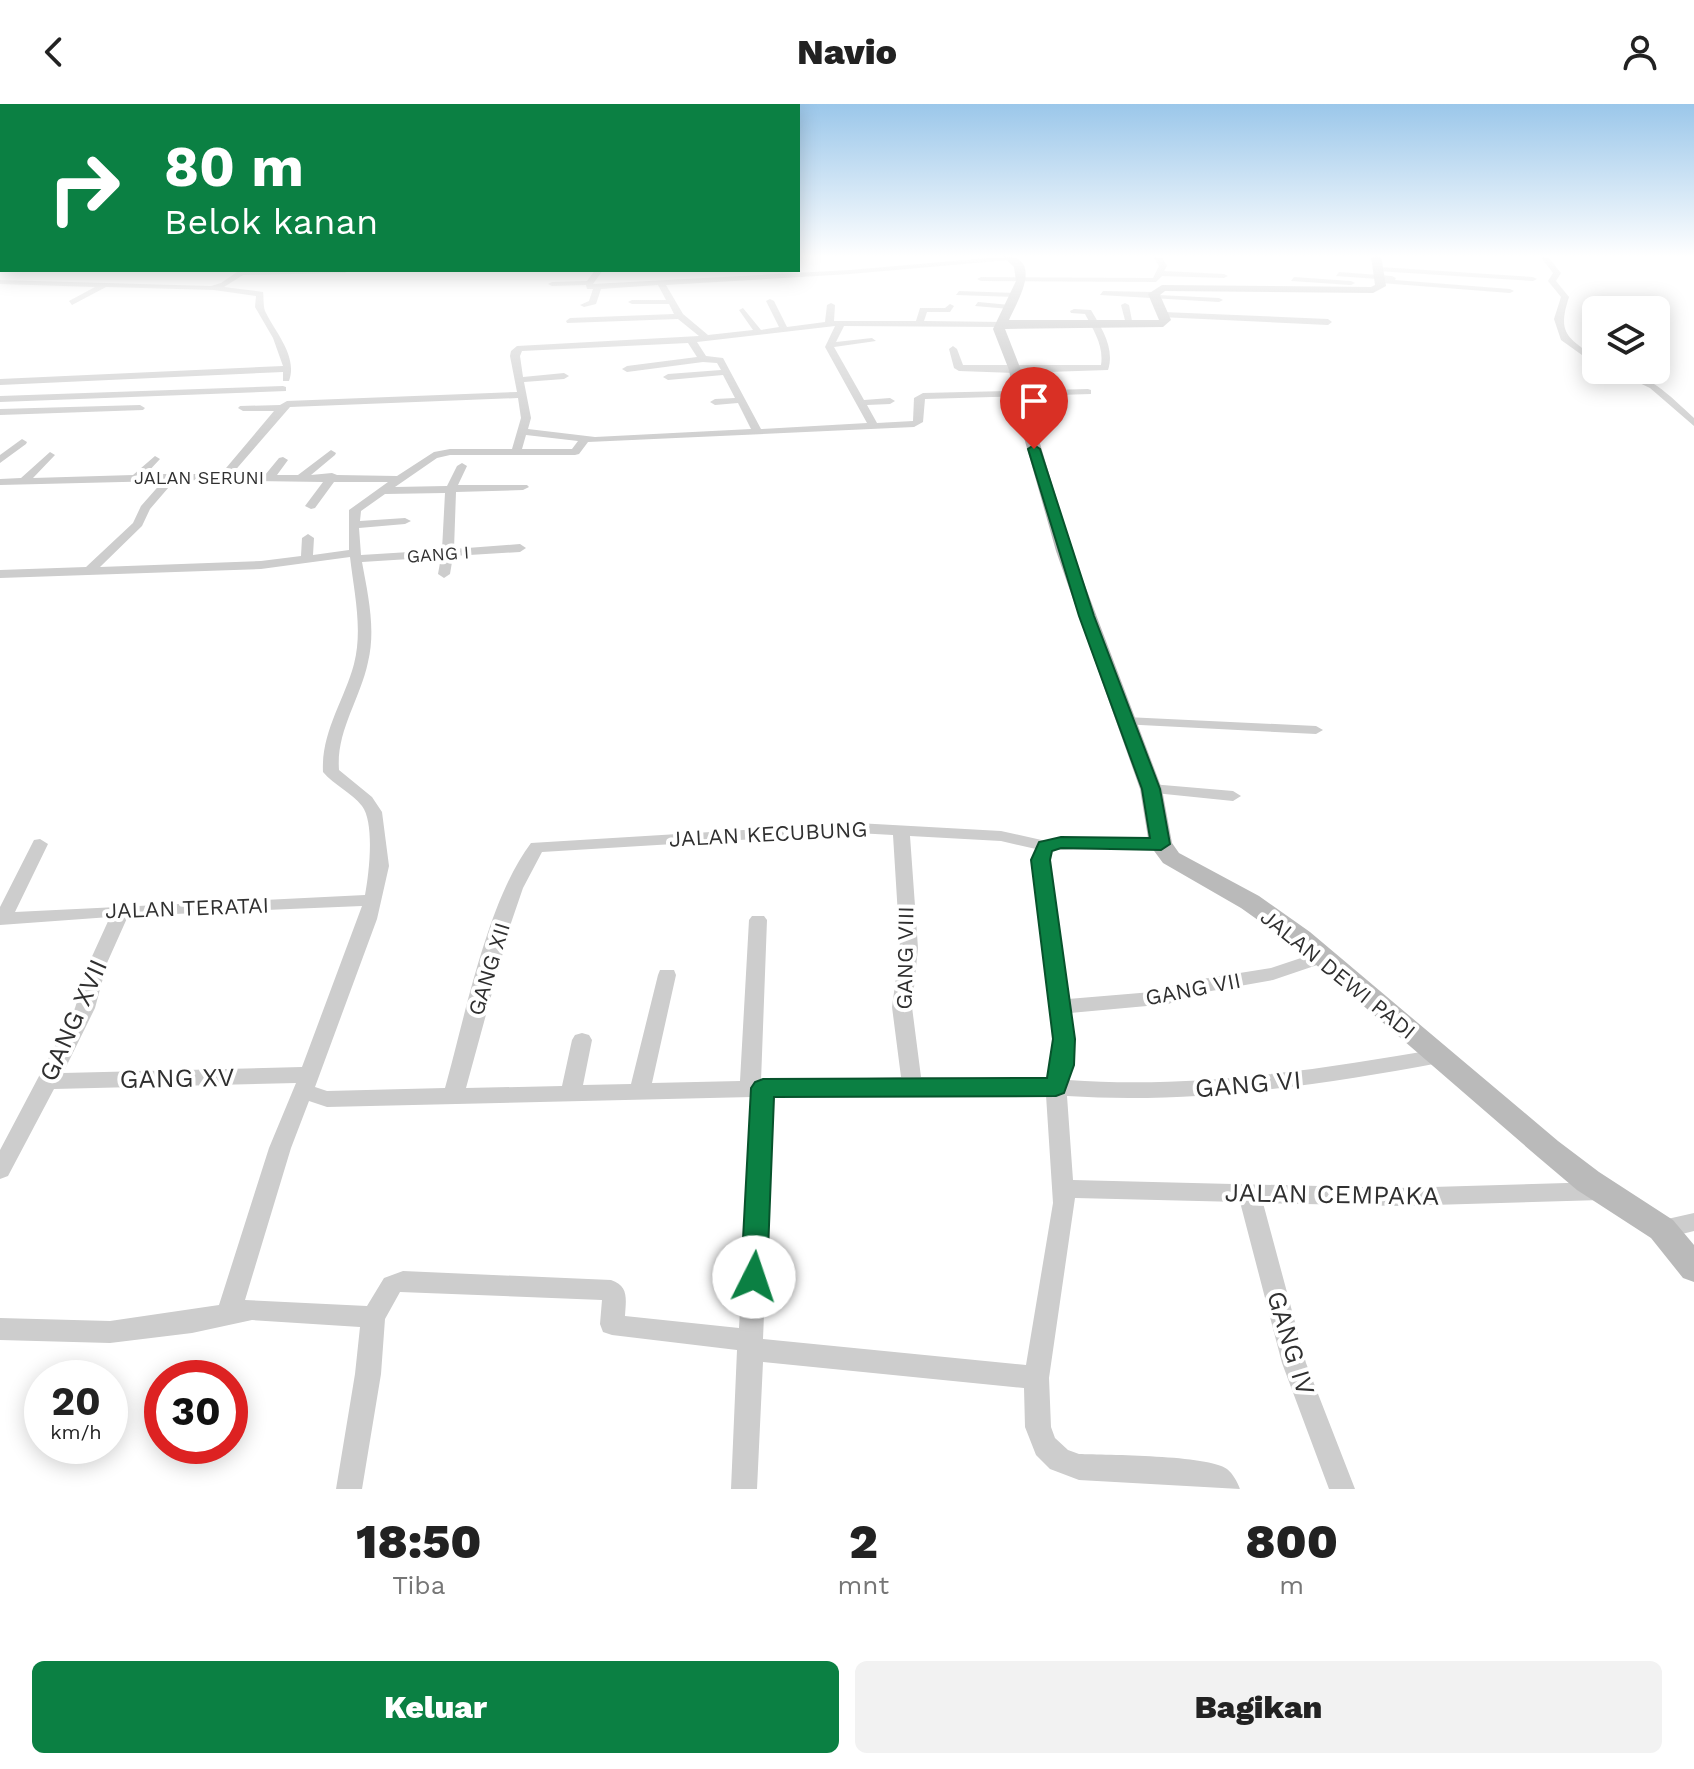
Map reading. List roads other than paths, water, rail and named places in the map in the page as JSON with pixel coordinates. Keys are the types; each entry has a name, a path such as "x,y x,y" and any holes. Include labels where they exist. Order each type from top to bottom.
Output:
{"street":[{"path":"224,477 282,406 288,373 277,338 267,321"},
{"path":"570,321 578,321"},
{"path":"685,321 706,338"},
{"path":"750,321 758,332"},
{"path":"780,321 784,329"},
{"path":"1003,321 999,329 1014,369 1064,551 1151,789 1161,844"},
{"path":"953,349 959,368 1105,368 1106,347 1092,321"},
{"path":"516,452 523,432 525,409 520,395 515,351 545,345 691,340 841,323 1130,324 1133,321"},
{"path":"1206,321 1215,326"},
{"path":"1298,321 1328,322"},
{"path":"1559,321 1565,340 1582,352"},
{"path":"829,345 841,323"},
{"path":"588,326 595,344"},
{"path":"538,334 545,345"},
{"path":"691,340 703,359"},
{"path":"829,345 872,341"},
{"path":"829,345 873,425"},
{"path":"627,369 703,359 720,360 757,430"},
{"path":"0,382 288,373"},
{"path":"133,384 288,373"},
{"path":"668,377 729,375"},
{"path":"683,382 729,375"},
{"path":"519,380 564,376"},
{"path":"471,383 474,397"},
{"path":"1648,384 1694,423"},
{"path":"0,399 283,389"},
{"path":"243,408 520,395"},
{"path":"523,432 584,440 917,423 919,398 923,396 1087,398"},
{"path":"715,402 743,400"},
{"path":"859,403 890,401"},
{"path":"0,412 140,408"},
{"path":"678,419 679,433"},
{"path":"229,1313 280,1148 374,900 380,866 374,812 366,800 331,772 329,760 336,731 357,682 364,652 366,626 355,556 355,510 427,459 445,452 575,452 584,440"},
{"path":"0,460 22,442"},
{"path":"302,477 331,453"},
{"path":"24,481 50,455"},
{"path":"136,478 155,459"},
{"path":"269,477 283,460"},
{"path":"444,574 450,553 447,518 449,489 462,466"},
{"path":"490,487 497,475"},
{"path":"311,506 332,476"},
{"name":"JALAN SERUNI","path":"0,482 172,477 332,476 398,479"},
{"path":"91,569 138,524 145,508 172,477"},
{"path":"15,497 38,481"},
{"path":"379,491 523,487"},
{"path":"353,525 405,521"},
{"path":"307,558 308,538"},
{"name":"GANG I","path":"0,574 223,567 307,558 520,548"},
{"path":"1126,721 1316,730"},
{"path":"1151,789 1233,796"},
{"name":"JALAN KECUBUNG","path":"537,847 811,828 1001,836 1046,846 1061,843 1161,844"},
{"name":"GANG VIII","path":"901,831 909,948 902,1007 912,1085"},
{"path":"2,919 40,844"},
{"name":"JALAN DEWI PADI","path":"1161,844 1171,858 1250,902 1322,957 1548,1149 1602,1191 1662,1229 1694,1268"},
{"path":"1046,846 1040,860 1064,1052 1056,1087 1064,1203 1036,1378 1038,1427 1045,1446 1059,1460 1079,1467 1158,1470 1216,1477 1227,1489"},
{"name":"GANG XII","path":"454,1095 509,904 527,858 537,847"},
{"name":"JALAN TERATAI","path":"2,919 374,900"},
{"name":"GANG XVII","path":"0,1170 85,1008 98,963 122,911"},
{"path":"744,1489 749,1344 759,1213 758,920"},
{"name":"GANG VII","path":"1060,1007 1169,997 1177,990 1273,974 1322,957"},
{"path":"640,1090 667,975"},
{"path":"571,1092 582,1040"},
{"name":"GANG VI","path":"640,1090 912,1085 1175,1090 1325,1077 1439,1056"},
{"name":"GANG XV","path":"48,1081 305,1083 327,1099 640,1090"},
{"name":"JALAN CEMPAKA","path":"1063,1189 1398,1197 1602,1191"},
{"name":"GANG IV","path":"1249,1194 1294,1363 1342,1489"},
{"path":"1662,1229 1694,1222"},
{"path":"349,1489 368,1374 373,1317 392,1285 403,1281 611,1290 615,1294 612,1324 618,1326 1036,1378"},
{"path":"0,1329 110,1332 192,1322 252,1309 373,1317"}]}
